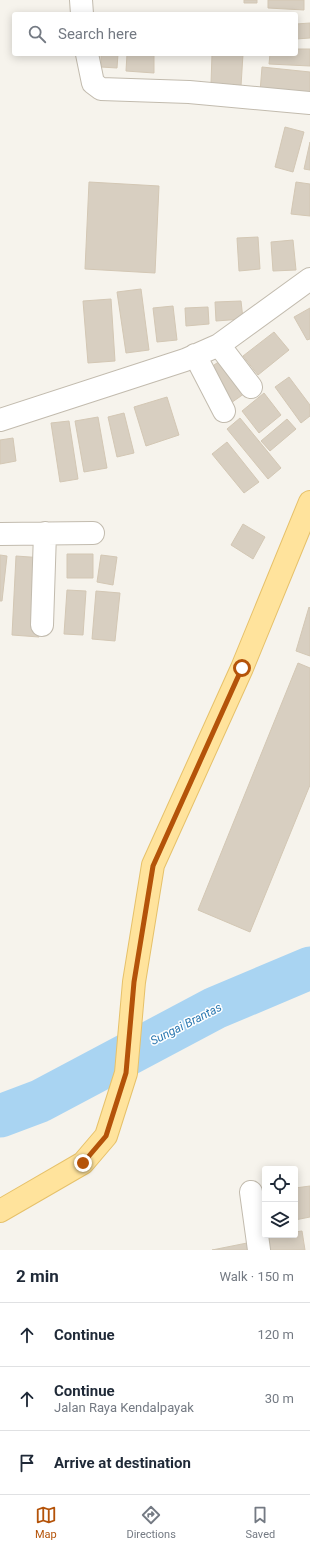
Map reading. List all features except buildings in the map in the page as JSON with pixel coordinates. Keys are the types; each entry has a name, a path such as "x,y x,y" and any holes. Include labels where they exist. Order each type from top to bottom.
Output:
{"main road":[{"path":"0,1211 83,1163 106,1136 126,1073 134,982 153,866 242,668 310,502"}],"street":[{"path":"81,0 82,12"},
{"path":"87,56 93,83 101,89 189,92 310,104"},
{"path":"0,420 195,355 219,345 310,279"},
{"path":"219,345 251,387"},
{"path":"195,355 224,411"},
{"path":"42,625 45,533"},
{"path":"0,534 93,533"},
{"path":"250,1192 259,1250"}],"waterway":[{"name":"Sungai Brantas","path":"0,1116 40,1101 215,1008 310,968"}],"route":[{"path":"83,1163 106,1136 126,1073 134,982 153,866 242,668"}]}
